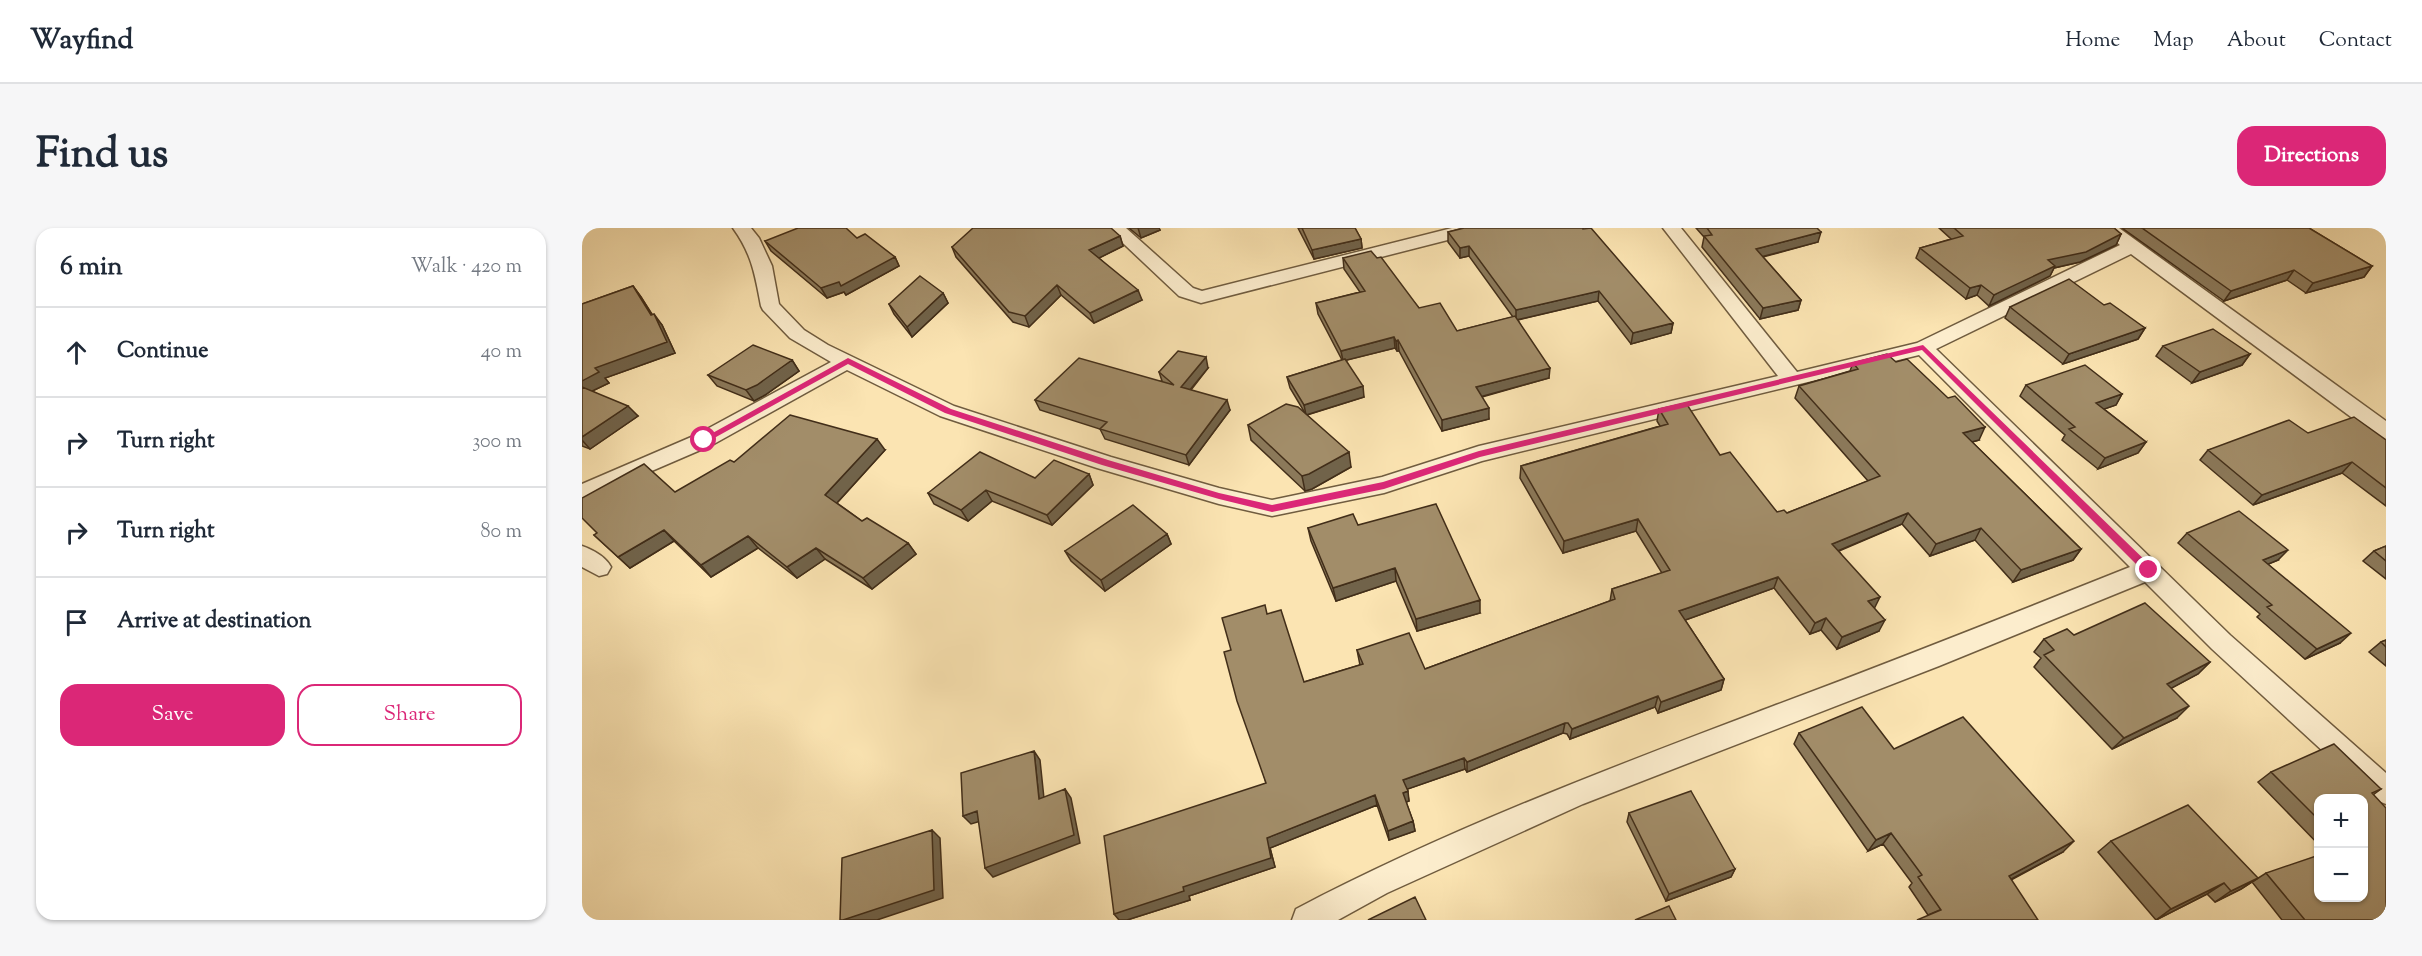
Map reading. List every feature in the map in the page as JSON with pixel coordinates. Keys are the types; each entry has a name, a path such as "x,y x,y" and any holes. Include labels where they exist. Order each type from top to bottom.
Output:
{"street":[{"path":"742,228 750,238 764,266 770,306 797,334 821,349 948,411 1105,463 1219,496 1272,508 1384,485 1479,454 1923,348 2133,246"},
{"path":"1116,228 1186,292 1201,297 1473,228"},
{"path":"1672,228 1791,378"},
{"path":"2108,228 2385,430"},
{"path":"1923,348 2221,642 2386,791"},
{"path":"582,493 704,440 848,361"},
{"path":"1307,920 1376,883 1573,795 2149,570"}],"building":[{"path":"798,228 846,228 857,238 865,234 895,257 841,286 839,282 821,288 765,241"},
{"path":"973,228 1111,228 1120,236 1089,250 1138,290 1090,313 1057,285 1025,316 1009,312 952,247"},
{"path":"1302,228 1355,228 1361,239 1312,250"},
{"path":"1464,228 1591,228 1673,323 1633,333 1599,291 1516,310 1469,246 1460,248 1448,232"},
{"path":"1707,228 1817,228 1821,232 1756,249 1801,300 1763,308 1704,236 1712,235"},
{"path":"1954,228 2114,228 2121,234 2086,252 2048,260 2055,266 1994,295 1981,285 1970,288 1920,248 1963,236"},
{"path":"2142,228 2309,228 2372,266 2313,283 2294,270 2231,291"},
{"path":"1371,251 1377,258 1381,257 1419,308 1440,303 1457,331 1515,316 1550,368 1476,387 1489,408 1442,420 1398,340 1396,341 1394,337 1341,351 1316,303 1365,291 1343,258"},
{"path":"920,276 943,293 907,327 889,304"},
{"path":"2069,279 2104,305 2110,303 2145,328 2069,354 2010,307"},
{"path":"633,286 651,315 654,314 667,342 595,368 599,372 582,381 582,304"},
{"path":"2213,329 2250,354 2200,372 2163,346"},
{"path":"753,345 792,360 757,385 746,390 708,375"},
{"path":"1178,351 1206,357 1181,387 1227,400 1186,455 1100,429 1107,422 1035,400 1079,358 1174,385 1159,372"},
{"path":"1887,354 1896,362 1907,359 1948,398 1955,396 1985,427 1963,433 2081,549 2021,570 1981,528 1936,544 1908,513 1832,544 1880,597 1868,601 1885,620 1842,637 1826,618 1815,623 1778,577 1679,611 1724,679 1661,702 1658,696 1572,729 1568,723 1565,723 1467,762 1464,758 1403,780 1408,791 1403,793 1413,821 1388,831 1375,795 1267,838 1271,858 1183,887 1184,891 1114,914 1104,836 1266,783 1237,701 1224,652 1231,650 1222,618 1265,605 1267,614 1281,610 1304,682 1363,664 1357,650 1409,633 1425,669 1615,599 1612,589 1670,570 1638,519 1564,541 1521,466 1668,424 1659,409 1686,403 1720,455 1730,452 1777,512 1784,510 1787,513 1880,476 1799,386 1858,369 1853,363"},
{"path":"1345,359 1363,386 1304,405 1287,377"},
{"path":"2085,365 2122,394 2096,403 2146,442 2105,458 2069,429 2075,427 2026,385"},
{"path":"582,387 628,406 582,437"},
{"path":"1286,404 1298,407 1349,452 1302,476 1248,425"},
{"path":"790,415 877,439 825,495 862,521 867,518 908,543 863,578 816,548 787,567 748,536 701,565 664,530 618,557 594,535 597,533 582,518 582,498 644,464 675,492 730,460 734,462"},
{"path":"2354,417 2386,440 2386,488 2352,462 2262,495 2208,450 2289,420 2308,433"},
{"path":"980,452 1035,478 1054,460 1089,474 1047,515 986,490 961,510 928,493"},
{"path":"1436,504 1480,600 1416,619 1395,568 1333,588 1308,528 1353,514 1358,525"},
{"path":"1133,505 1167,534 1101,580 1065,551"},
{"path":"2239,511 2288,550 2263,560 2351,633 2317,649 2267,607 2272,605 2187,533"},
{"path":"2386,546 2386,561 2374,551"},
{"path":"2145,603 2210,662 2167,684 2189,706 2124,738 2044,655 2054,650 2044,639 2067,629 2074,635"},
{"path":"1862,707 1894,749 1963,717 2074,841 2009,876 2038,920 1917,920 1941,910 1918,877 1922,875 1891,833 1876,840 1799,733"},
{"path":"2334,744 2381,789 2372,793 2386,808 2386,920 2305,920 2266,873 2314,857 2314,902 2368,902 2368,794 2314,794 2314,815 2271,772"},
{"path":"1034,751 1039,799 1065,789 1074,835 985,868 977,811 963,816 961,773"},
{"path":"1691,791 1735,869 1669,894 1629,813"},
{"path":"2188,805 2258,878 2231,891 2224,883 2171,909 2111,841"},
{"path":"932,830 934,890 840,920 842,858"},
{"path":"1415,897 1426,920 1368,920"},
{"path":"1669,906 1676,920 1635,920"}],"route":[{"path":"704,440 848,361 948,411 1105,463 1219,496 1272,508 1384,485 1479,454 1923,348 2149,570"}]}
